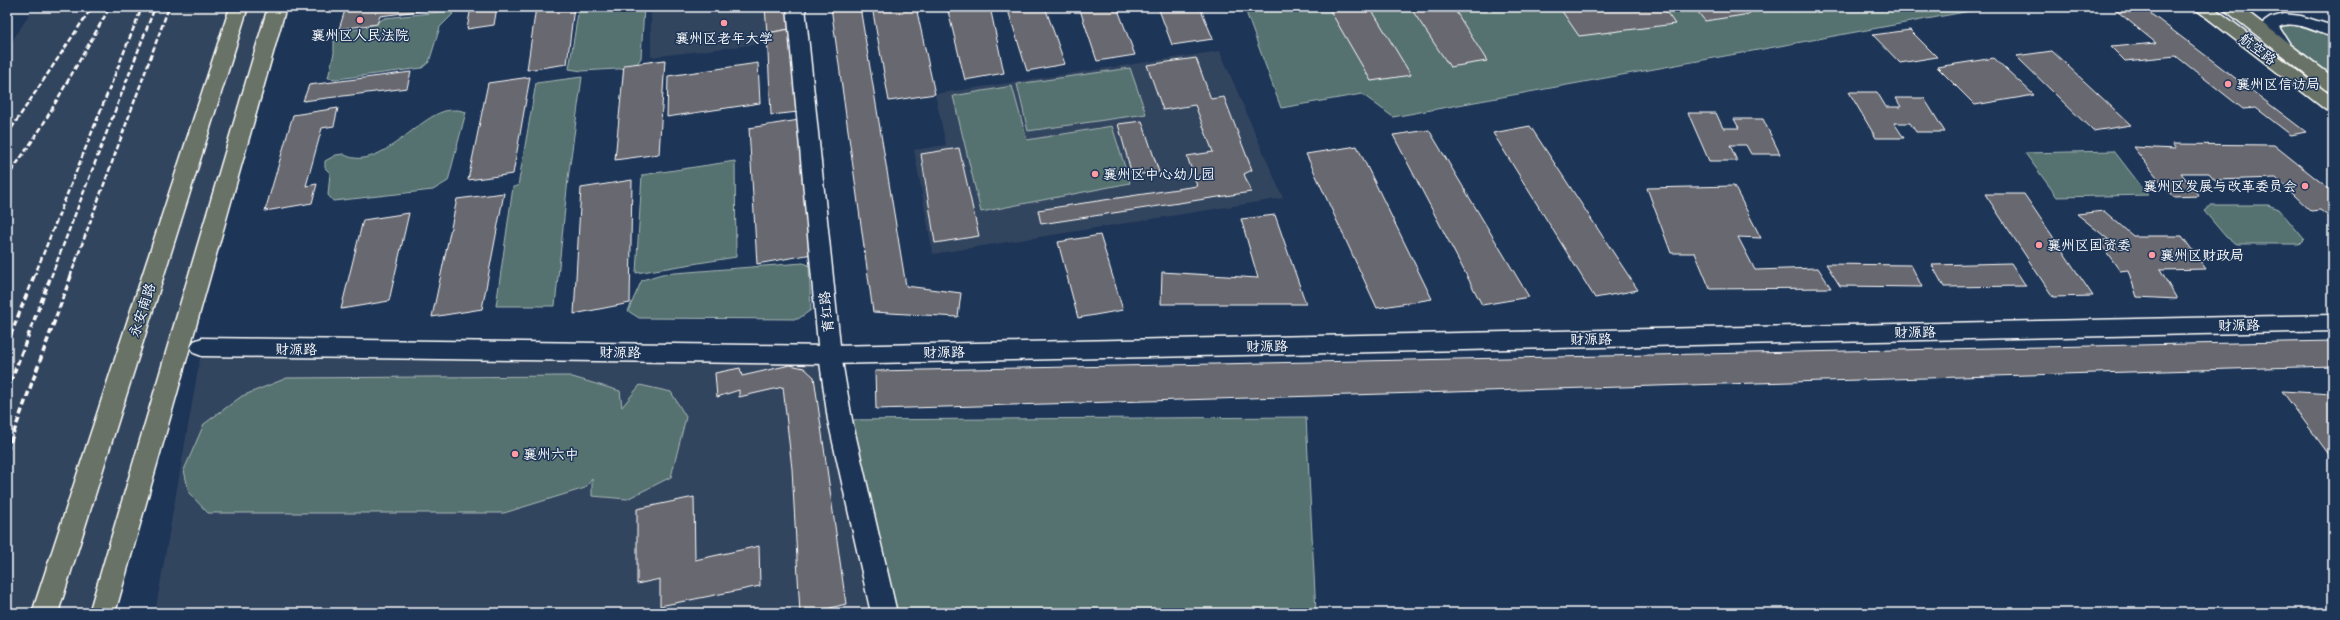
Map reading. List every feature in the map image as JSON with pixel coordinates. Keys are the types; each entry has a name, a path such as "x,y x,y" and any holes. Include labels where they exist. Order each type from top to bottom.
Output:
{"main road":[{"name":"永安南路","path":"45,613 239,7"},
{"path":"102,613 277,7"},
{"name":"航空路","path":"2202,7 2333,106"},
{"name":"航空路","path":"2230,7 2333,86"}],"street":[{"name":"育红路","path":"796,7 830,355 840,420 884,613"},
{"path":"2297,7 2333,24"},
{"path":"2284,49 2269,25 2275,21 2286,19 2309,23 2333,32"},
{"name":"财源路","path":"202,347 830,355 2333,323"}],"shaded area":[{"path":"34,7 268,7 97,613 7,613 7,49"},
{"name":"襄州区老年大学","path":"651,7 796,7 799,39 651,57"},
{"name":"襄州区中心幼儿园","path":"1220,51 1283,198 933,254 914,150 946,145 935,94"},
{"name":"襄州六中","path":"202,347 830,355 884,613 155,613"}],"green space":[{"path":"579,7 644,7 641,58 634,68 582,71 569,69"},
{"path":"1291,7 1992,7 1393,117 1362,94 1281,108 1246,12"},
{"path":"449,11 453,14 440,27 429,62 422,68 337,79 328,78 334,53 334,36 339,32 365,28 385,18"},
{"path":"2285,19 2333,32 2333,86 2284,49 2275,21"},
{"path":"1130,68 1146,114 1028,131 1017,84"},
{"path":"582,77 568,179 555,306 496,306 513,187 518,186 536,83"},
{"path":"1012,86 1027,140 1112,126 1130,183 981,212 953,96"},
{"path":"458,110 466,112 448,181 433,190 333,201 328,195 330,173 325,168 325,161 336,155 343,154 356,158 369,157 396,143 433,116 445,111"},
{"path":"2114,151 2148,195 2057,197 2025,153"},
{"path":"735,161 736,257 636,273 642,175"},
{"path":"2211,205 2268,205 2279,209 2304,239 2299,244 2237,244 2226,237 2204,211"},
{"path":"803,263 809,265 811,310 798,319 639,318 628,311 642,280 662,274"},
{"path":"569,376 620,391 622,407 640,385 671,392 686,417 671,477 627,499 592,496 592,479 585,488 504,513 208,513 189,493 184,470 204,424 242,396 287,378"},
{"path":"1306,417 1316,613 884,613 840,420"}],"building":[{"name":"襄州区人民法院","path":"346,7 449,7 380,16 377,24 339,29"},
{"path":"471,7 497,7 494,25 467,29"},
{"path":"536,7 574,7 567,64 527,70"},
{"path":"765,7 788,7 790,29 767,33"},
{"path":"831,7 860,7 906,286 961,293 958,317 873,312"},
{"path":"872,7 916,7 935,94 889,101"},
{"path":"947,7 990,7 1004,73 965,80"},
{"path":"1007,7 1045,7 1065,64 1027,71"},
{"path":"1079,7 1117,7 1135,55 1097,61"},
{"path":"1158,7 1200,7 1213,39 1172,45"},
{"path":"1328,7 1370,7 1411,75 1371,81"},
{"path":"1410,7 1453,7 1487,61 1450,67"},
{"path":"1559,7 1663,7 1675,24 1579,36"},
{"path":"1694,7 1743,7 1750,14 1705,21"},
{"path":"1789,7 1817,7 1793,11"},
{"name":"襄州区信访局","path":"2112,7 2142,7 2306,132 2291,135 2256,108 2243,109 2176,56 2125,61 2111,47 2156,43"},
{"path":"790,29 798,112 771,115 767,33"},
{"path":"1910,30 1937,57 1900,63 1873,35"},
{"path":"2052,51 2131,125 2093,131 2016,56"},
{"path":"1196,58 1211,99 1224,97 1252,170 1244,174 1251,192 1041,224 1038,210 1197,186 1187,156 1213,152 1195,105 1163,110 1147,65"},
{"path":"1994,58 2034,95 1975,105 1937,67"},
{"path":"665,60 659,154 615,160 624,65"},
{"path":"758,63 760,103 667,117 668,76"},
{"path":"411,72 407,88 303,101 309,85"},
{"path":"530,77 513,174 468,180 488,83"},
{"path":"1849,92 1877,92 1886,107 1901,107 1896,98 1924,98 1945,132 1916,132 1910,123 1894,123 1904,138 1876,138"},
{"path":"338,108 334,126 322,128 306,186 317,184 312,203 265,211 293,115"},
{"path":"1688,113 1716,113 1723,128 1739,128 1734,119 1763,119 1780,154 1751,154 1746,145 1730,145 1737,161 1709,161"},
{"path":"799,120 812,254 757,264 749,128"},
{"path":"1142,121 1159,172 1132,175 1118,124"},
{"path":"1530,126 1638,290 1595,298 1493,133"},
{"path":"1429,130 1529,297 1482,305 1393,135"},
{"name":"襄州区发展与改革委员会","path":"2172,144 2274,145 2333,192 2333,220 2320,210 2311,211 2276,178 2215,180 2209,173 2181,173 2199,196 2173,197 2133,147 2176,149"},
{"path":"1357,146 1432,299 1377,308 1306,154"},
{"path":"959,148 979,236 935,243 921,154"},
{"path":"632,180 630,303 574,314 581,188"},
{"path":"1734,186 1761,238 1738,237 1755,270 1818,268 1831,288 1710,289 1695,253 1671,253 1647,188"},
{"path":"504,193 482,309 432,317 457,199"},
{"name":"襄州区国资委","path":"1985,194 2024,194 2093,296 2053,297"},
{"name":"襄州区财政局","path":"2104,211 2133,236 2182,236 2206,269 2160,270 2177,299 2137,297 2128,270 2120,271 2098,240 2109,240 2077,214"},
{"path":"409,213 389,301 341,309 363,220"},
{"path":"1275,215 1306,304 1161,304 1162,272 1258,278 1241,219"},
{"path":"1100,235 1123,310 1078,318 1058,242"},
{"path":"2011,263 2026,286 1944,287 1932,265"},
{"path":"1826,264 1911,265 1922,287 1840,286"},
{"path":"2333,341 2333,366 876,409 875,371"},
{"path":"790,365 804,368 814,377 846,604 811,613 800,613 792,469 783,387 739,397 739,390 717,397 715,373 740,368 742,376"},
{"path":"2282,391 2333,394 2333,460"},
{"path":"694,497 695,560 759,546 760,586 660,606 660,579 637,584 637,509"}],"railway":[{"path":"7,135 92,7"},
{"path":"7,178 41,128 110,7"},
{"path":"34,277 142,7"},
{"path":"51,277 155,7"},
{"path":"70,277 169,7"},
{"path":"7,344 34,276"},
{"path":"7,391 51,276"},
{"path":"7,451 71,276"}],"place":[{"name":"襄州区人民法院","path":"360,20"},
{"name":"襄州区老年大学","path":"724,23"},
{"name":"襄州区信访局","path":"2228,84"},
{"name":"襄州区中心幼儿园","path":"1095,174"},
{"name":"襄州区发展与改革委员会","path":"2305,186"},
{"name":"襄州区国资委","path":"2039,245"},
{"name":"襄州区财政局","path":"2152,255"},
{"name":"襄州六中","path":"515,454"}]}
